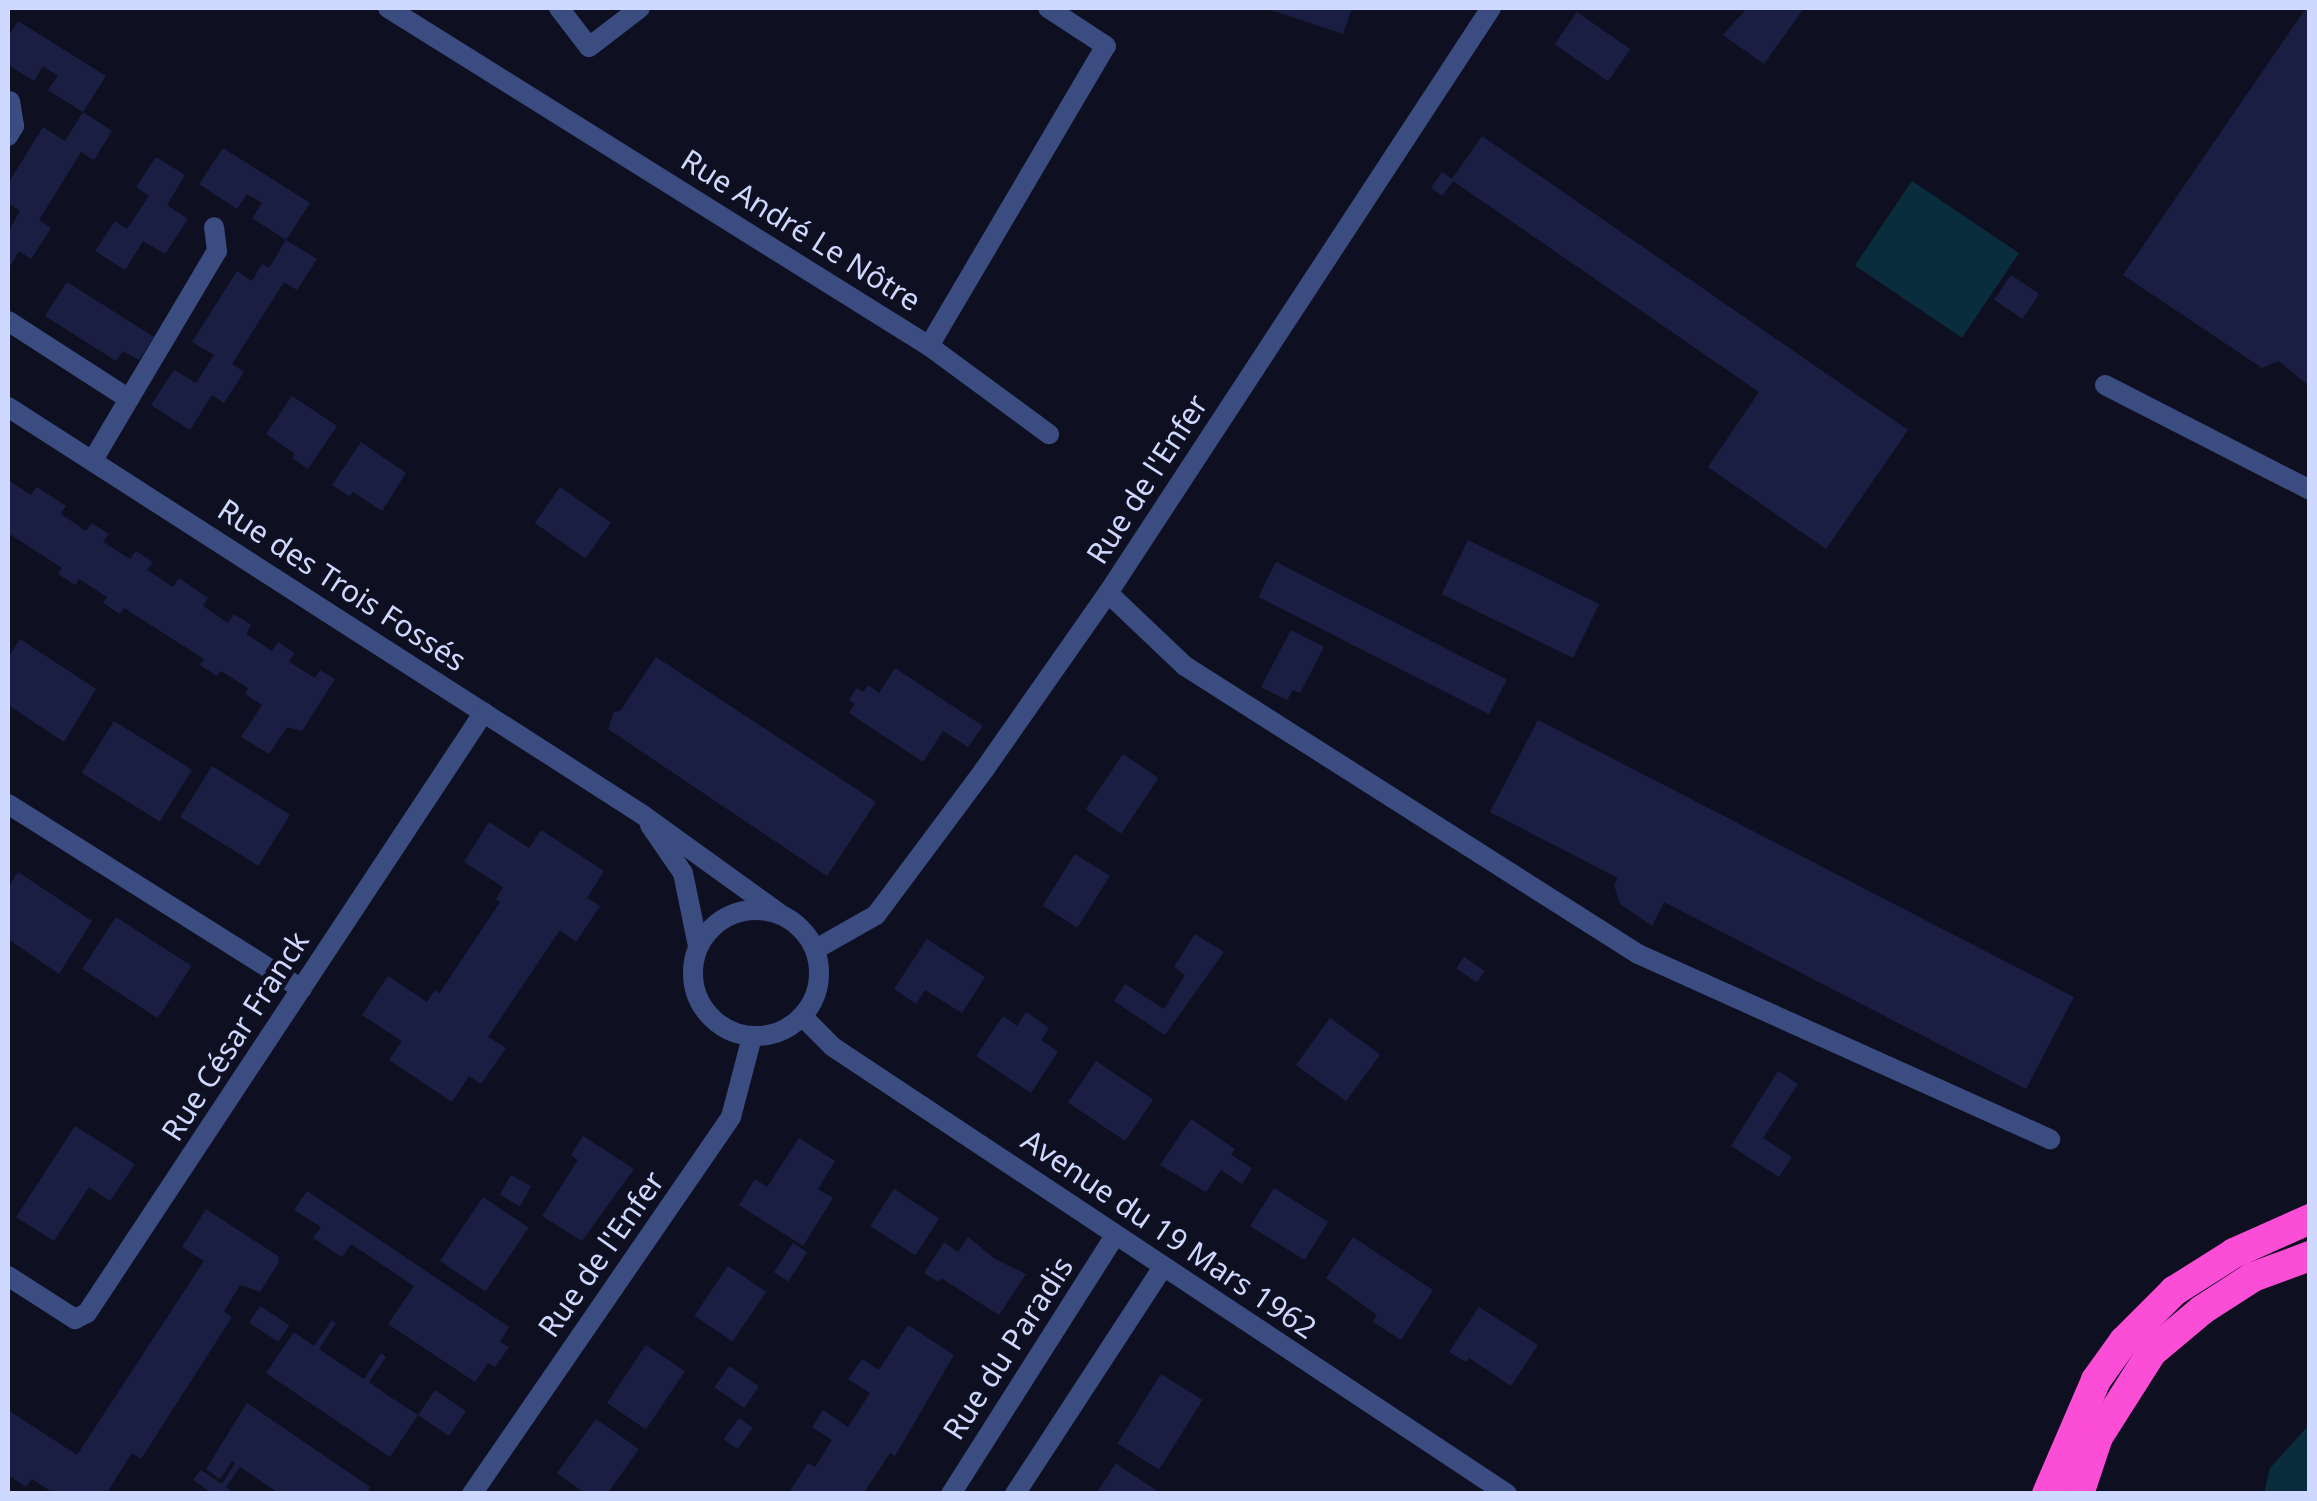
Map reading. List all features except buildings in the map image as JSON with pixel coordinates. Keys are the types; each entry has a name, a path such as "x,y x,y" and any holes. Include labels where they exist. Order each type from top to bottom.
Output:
{"highway":[{"path":"2046,1494 2096,1380 2124,1341 2174,1291 2234,1253 2310,1220"},
{"path":"2079,1494 2098,1437 2152,1352 2202,1310 2252,1277 2310,1256"}],"street":[{"name":"Rue André Le Nôtre","path":"388,8 929,346 1106,46 1048,8"},
{"path":"559,8 589,47 640,8"},
{"name":"Rue de l'Enfer","path":"816,950 876,915 1108,593 1491,8"},
{"path":"8,136 14,126 10,101"},
{"path":"93,460 217,252 214,226"},
{"path":"8,321 128,399"},
{"path":"929,346 1048,434"},
{"path":"2105,385 2310,490"},
{"name":"Rue des Trois Fossés","path":"8,408 644,815 779,914"},
{"path":"1108,593 1184,666 1638,954 2050,1139"},
{"name":"Rue César Franck","path":"8,1276 75,1319 88,1313 484,712"},
{"path":"8,804 302,989"},
{"name":"Rue des Trois Fossés","path":"644,815 683,873 698,946"},
{"path":"749,910 779,914 800,927 816,950 818,984 803,1018 787,1029 752,1037 734,1034 712,1020 697,999 692,973 698,946 712,926 729,915 749,910"},
{"name":"Avenue du 19 Mars 1962","path":"803,1018 833,1047 1507,1494"},
{"name":"Rue de l'Enfer","path":"472,1494 731,1117 752,1037"},
{"name":"Rue du Paradis","path":"950,1494 1116,1236"},
{"path":"1015,1494 1164,1268"}],"water":[{"path":"1912,181 2019,253 1962,338 1855,266"},
{"path":"2309,1425 2309,1493 2264,1493 2270,1468"}]}
